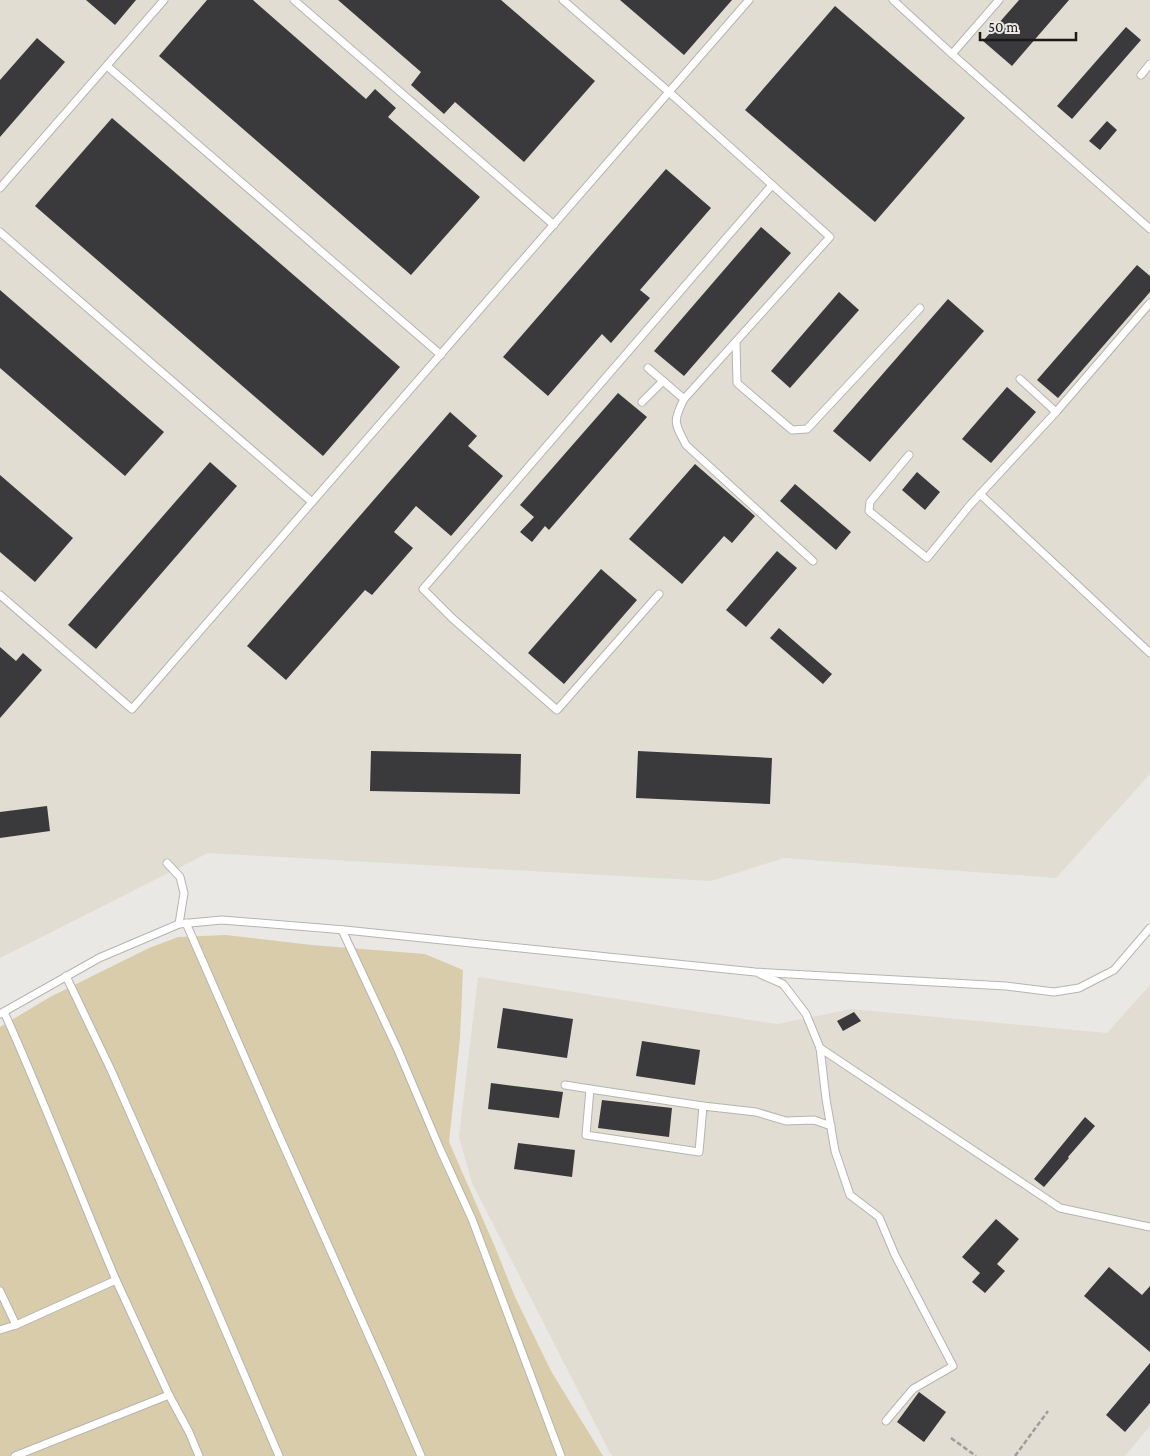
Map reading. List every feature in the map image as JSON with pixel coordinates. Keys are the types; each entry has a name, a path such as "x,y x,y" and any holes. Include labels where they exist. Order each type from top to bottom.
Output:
{"lane":[{"path":"0,188 164,0"},
{"path":"294,0 554,225"},
{"path":"563,0 669,92 830,237 684,399 678,410 676,423 686,445 813,561"},
{"path":"0,594 132,709 749,0"},
{"path":"893,0 1150,229"},
{"path":"952,54 998,0"},
{"path":"1141,75 1150,64"},
{"path":"107,66 441,355"},
{"path":"660,594 557,710 452,618 423,589 772,185"},
{"path":"0,232 312,502"},
{"path":"909,455 870,502 869,511 927,558 980,494 1056,412 1150,303"},
{"path":"736,343 737,383 792,430 808,429 920,308"},
{"path":"648,368 684,399"},
{"path":"1020,379 1056,412"},
{"path":"642,402 663,381"},
{"path":"980,494 1150,653"},
{"path":"166,863 180,877 184,893 182,924 421,1456"},
{"path":"199,1456 116,1280 79,1194 24,1056 2,1013 66,976 99,958 182,924 222,920 342,930 755,972 997,986 1054,992 1079,988 1114,970 1150,928"},
{"path":"342,930 398,1050 472,1219 561,1456"},
{"path":"755,972 784,984 806,1014 820,1048 836,1151 850,1195 879,1217 895,1255 953,1366 913,1389 886,1421"},
{"path":"66,976 111,1070 280,1456"},
{"path":"820,1048 1060,1208 1150,1227"},
{"path":"565,1085 756,1112 786,1121 814,1120 831,1126"},
{"path":"590,1089 586,1135 699,1152 703,1106"},
{"path":"0,1330 16,1325 116,1280"},
{"path":"0,1291 16,1325"},
{"path":"15,1456 169,1395"}],"path":[{"path":"1015,1456 1048,1411"},
{"path":"952,1438 976,1456"}],"shaded area":[{"path":"0,0 1150,0 1150,774 1056,878 784,858 711,881 208,853 0,958"},
{"path":"226,935 312,945 425,954 463,970 460,1039 449,1142 515,1297 551,1371 603,1456 0,1456 0,1027 50,997 149,948 178,937"},
{"path":"478,977 777,1024 851,1009 1107,1033 1150,985 1150,1426 1125,1456 613,1456 472,1183 459,1137"}],"building":[{"path":"86,0 136,0 115,25"},
{"path":"207,0 253,0 366,99 375,89 396,108 388,117 480,197 411,275 159,56"},
{"path":"338,0 501,0 595,81 524,162 455,102 444,114 411,85 421,72"},
{"path":"620,0 732,0 684,55"},
{"path":"1019,0 1069,0 1012,66 983,41"},
{"path":"835,6 965,118 875,222 745,110"},
{"path":"1126,27 1141,40 1072,119 1057,106"},
{"path":"37,38 65,62 0,137 0,80"},
{"path":"112,118 400,367 323,456 35,206"},
{"path":"1107,121 1117,130 1100,150 1089,141"},
{"path":"666,169 711,208 640,290 650,298 611,343 602,334 548,396 503,357"},
{"path":"761,227 791,253 684,376 654,351"},
{"path":"1137,265 1150,276 1150,292 1058,398 1037,380"},
{"path":"0,290 164,432 125,476 0,368"},
{"path":"839,292 859,310 790,388 771,371"},
{"path":"948,299 984,331 870,462 833,431"},
{"path":"1007,387 1036,412 991,463 962,439"},
{"path":"618,393 647,417 549,530 545,526 532,542 520,532 534,517 520,505"},
{"path":"450,412 477,436 468,446 503,476 451,536 416,506 394,532 413,548 372,595 365,590 286,680 247,646"},
{"path":"210,462 237,486 96,649 68,625"},
{"path":"695,464 755,516 732,543 724,536 682,584 629,539"},
{"path":"917,472 940,492 925,510 902,490"},
{"path":"0,475 73,538 35,582 0,552"},
{"path":"795,484 851,532 836,550 780,501"},
{"path":"777,551 797,568 746,627 726,610"},
{"path":"601,569 637,600 564,684 528,653"},
{"path":"779,628 832,674 823,684 770,638"},
{"path":"0,647 16,661 23,653 42,670 0,718"},
{"path":"371,751 521,754 520,794 370,791"},
{"path":"638,751 772,758 770,804 636,798"},
{"path":"47,806 50,831 0,838 0,812"},
{"path":"503,1008 573,1019 567,1058 497,1048"},
{"path":"854,1012 861,1021 843,1031 837,1021"},
{"path":"642,1041 700,1050 695,1085 636,1076"},
{"path":"491,1083 563,1092 559,1118 488,1109"},
{"path":"602,1100 672,1108 669,1137 598,1128"},
{"path":"1085,1117 1095,1126 1044,1187 1034,1179"},
{"path":"518,1143 575,1150 572,1177 514,1169"},
{"path":"996,1219 1019,1239 997,1264 1005,1271 985,1293 972,1282 980,1273 962,1257"},
{"path":"1109,1267 1142,1295 1150,1286 1150,1352 1084,1296"},
{"path":"1150,1363 1150,1403 1125,1432 1106,1415"},
{"path":"919,1392 946,1412 924,1442 897,1422"}]}
